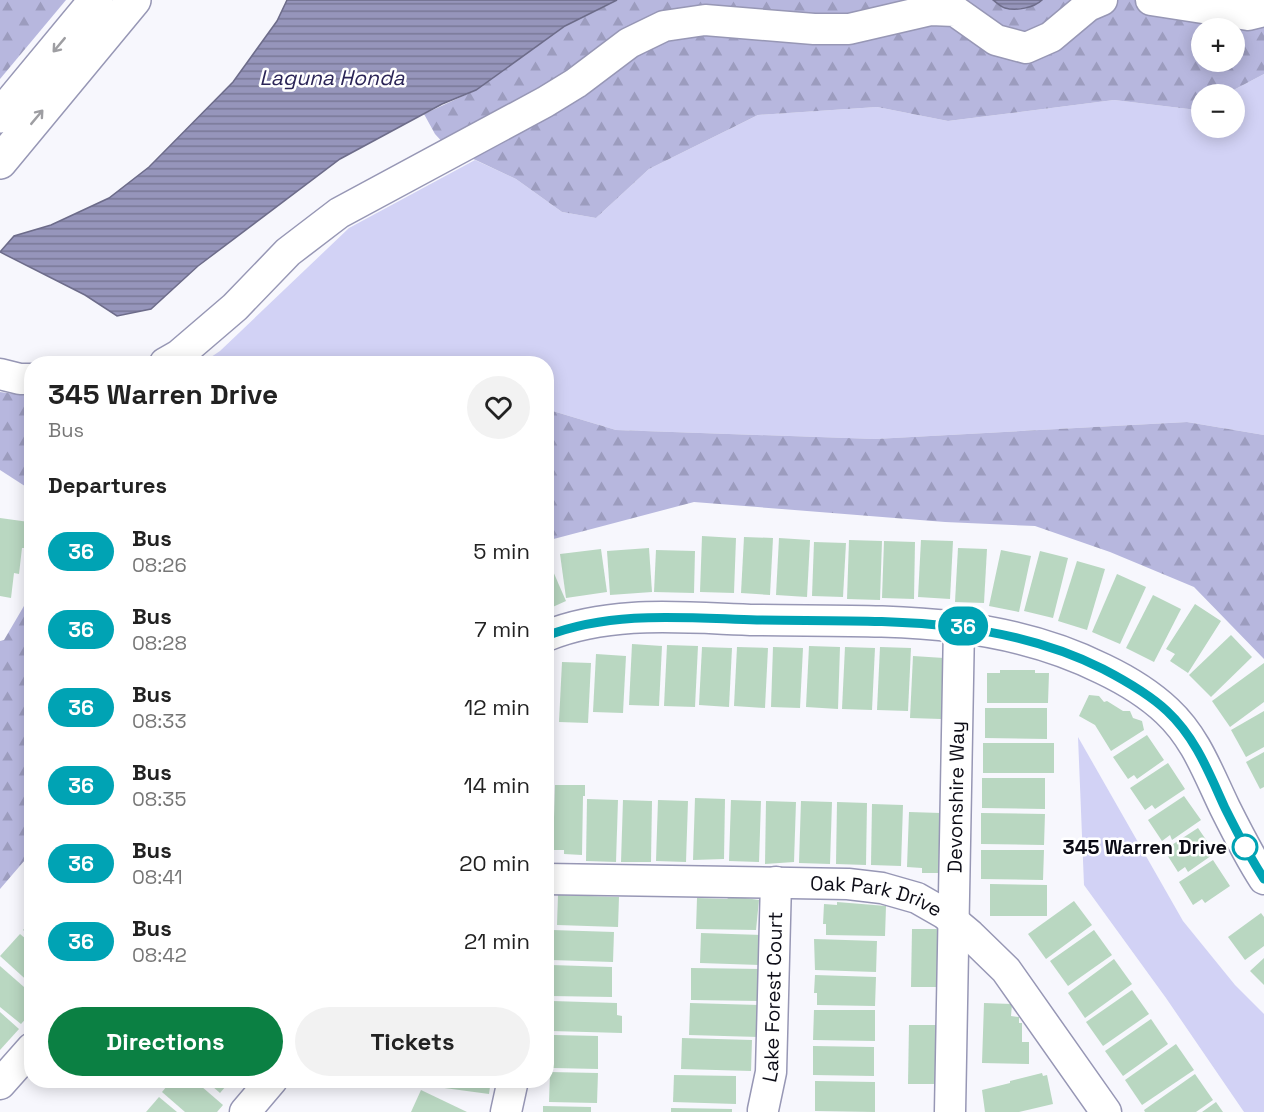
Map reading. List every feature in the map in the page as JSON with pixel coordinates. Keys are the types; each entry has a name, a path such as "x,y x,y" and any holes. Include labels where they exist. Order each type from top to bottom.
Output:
{"main road":[{"path":"0,116 96,0"},
{"path":"0,162 134,0"}],"street":[{"path":"177,356 235,306 288,252 339,213 545,102 576,83 629,43 664,26 705,20 814,29 849,29 931,10 955,11 996,40 1026,48 1051,37 1088,6 1102,0"},
{"path":"1151,0 1248,15 1264,11"},
{"path":"0,374 24,380"},
{"path":"554,634 605,620 631,618 916,623 958,626 1013,636 1072,656 1114,674 1153,699 1181,726 1210,773 1239,837 1264,879"},
{"name":"Devonshire Way","path":"950,1112 958,626"},
{"name":"Oak Park Drive","path":"554,879 848,884 882,888 917,897 933,905 953,920 1006,970 1106,1112"},
{"name":"Lake Forest Court","path":"764,1110 771,1072 776,882"},
{"path":"0,1084 24,1057"},
{"path":"245,1112 265,1088"},
{"path":"506,1112 511,1088"}],"shaded area":[{"path":"1264,74 1264,435 1187,422 875,439 616,430 554,411 554,356 212,356 349,228 475,160 516,179 562,212 596,218 649,169 758,115 877,107 948,121 1114,100 1191,109 1191,138 1245,138 1245,84"},
{"path":"1078,737 1183,921 1235,985 1264,1014 1264,1112 1244,1112 1166,998 1084,885"}],"green space":[{"path":"0,0 66,0 0,79"},
{"path":"617,0 993,0 1004,7 1014,9 1030,7 1042,0 1264,0 1264,74 1245,84 1191,84 1191,109 1114,100 948,121 877,107 758,115 649,169 596,218 562,212 516,179 446,146 435,134 424,114 476,90 565,26"},
{"path":"0,392 24,395 24,485 0,470"},
{"path":"554,411 616,430 875,439 1187,422 1264,435 1264,659 1194,587 1110,552 1035,526 945,522 694,502 554,539"},
{"path":"24,606 24,861 0,889 0,641 4,640"}],"water":[{"name":"Laguna Honda","path":"287,0 617,0 565,26 476,90 442,104 340,159 198,266 151,309 117,316 85,295 0,252 14,236 51,225 109,198 149,167 233,82 277,21"},
{"path":"993,0 1042,0 1030,7 1014,9 1004,7"}],"building":[{"path":"0,518 24,521 24,548 22,548 19,574 14,573 11,598 0,596"},
{"path":"702,536 736,538 734,593 700,592"},
{"path":"744,537 773,538 770,595 741,593"},
{"path":"779,538 810,540 807,597 776,595"},
{"path":"849,540 882,541 880,600 847,599"},
{"path":"921,540 953,541 950,599 918,597"},
{"path":"884,541 915,542 914,599 882,598"},
{"path":"814,542 846,543 843,597 812,596"},
{"path":"649,548 652,592 610,595 607,551"},
{"path":"958,548 987,549 984,603 955,602"},
{"path":"601,549 607,592 566,598 560,554"},
{"path":"656,550 695,551 694,593 654,592"},
{"path":"1001,550 1031,556 1019,612 989,606"},
{"path":"1040,551 1068,558 1053,618 1024,611"},
{"path":"1077,561 1105,569 1087,630 1058,621"},
{"path":"554,573 566,601 554,606"},
{"path":"1117,574 1146,587 1120,644 1092,632"},
{"path":"1153,595 1181,609 1154,662 1126,648"},
{"path":"1195,604 1221,621 1188,673 1170,661 1175,654 1166,649"},
{"path":"1231,635 1252,657 1211,697 1189,675"},
{"path":"632,644 662,646 659,706 629,705"},
{"path":"667,645 698,646 695,707 664,706"},
{"path":"809,646 840,647 838,709 806,707"},
{"path":"702,647 732,648 729,707 699,705"},
{"path":"737,647 768,648 765,708 734,706"},
{"path":"773,647 803,648 800,708 771,707"},
{"path":"845,647 875,648 872,710 842,709"},
{"path":"880,647 911,648 908,711 877,710"},
{"path":"596,654 626,656 623,713 593,712"},
{"path":"913,656 944,658 941,719 910,718"},
{"path":"562,662 591,663 588,723 559,722"},
{"path":"1264,663 1264,702 1230,727 1212,701"},
{"path":"1000,670 1035,670 1035,673 1049,673 1048,703 987,703 987,673 1000,673"},
{"path":"1089,695 1099,696 1104,702 1107,701 1123,711 1130,711 1133,718 1142,721 1144,730 1111,751 1095,725 1079,716"},
{"path":"985,708 1047,708 1047,739 985,738"},
{"path":"1264,711 1264,747 1246,757 1231,730"},
{"path":"1147,735 1164,760 1137,779 1134,775 1128,779 1113,757"},
{"path":"983,743 1054,743 1054,773 983,773"},
{"path":"1264,752 1264,787 1260,789 1246,762"},
{"path":"1168,763 1185,789 1155,809 1152,805 1145,810 1130,788"},
{"path":"982,778 1045,778 1045,809 982,808"},
{"path":"555,785 585,785 582,855 564,854 564,850 554,850"},
{"path":"1184,796 1201,820 1172,840 1170,835 1162,841 1148,820"},
{"path":"695,798 725,799 724,859 693,860"},
{"path":"587,799 618,800 616,862 586,861"},
{"path":"623,800 652,801 651,862 621,862"},
{"path":"658,800 688,801 686,862 656,861"},
{"path":"731,800 761,801 759,862 729,861"},
{"path":"766,801 796,802 794,862 765,864"},
{"path":"801,801 832,802 830,864 799,863"},
{"path":"837,802 867,803 866,865 836,864"},
{"path":"872,804 903,805 901,866 871,865"},
{"path":"909,812 941,813 939,873 922,873 922,868 907,867"},
{"path":"981,813 1045,814 1044,845 981,844"},
{"path":"1198,828 1215,853 1188,872 1185,867 1178,872 1164,850"},
{"path":"981,850 1044,850 1043,880 981,879"},
{"path":"1213,860 1230,886 1205,903 1202,899 1193,905 1179,882"},
{"path":"990,884 1047,885 1047,916 990,916"},
{"path":"558,895 619,897 618,927 557,925"},
{"path":"731,896 759,900 756,930 696,929 697,898 727,899"},
{"path":"1074,901 1092,925 1046,959 1028,934"},
{"path":"837,902 886,906 885,936 826,935 826,924 823,924 824,904 837,905"},
{"path":"1261,913 1264,917 1264,946 1245,960 1228,937"},
{"path":"912,929 943,929 942,987 911,987"},
{"path":"554,930 614,932 613,962 554,960"},
{"path":"1094,930 1112,955 1068,986 1050,961"},
{"path":"701,933 762,935 760,965 700,963"},
{"path":"20,934 24,937 24,978 0,956"},
{"path":"814,939 877,941 876,972 815,970"},
{"path":"1264,958 1264,985 1250,971"},
{"path":"1114,959 1132,984 1085,1018 1068,993"},
{"path":"554,965 612,967 612,997 554,996"},
{"path":"0,966 24,987 24,1021 21,1024 0,1007"},
{"path":"691,968 761,969 760,1001 691,1000"},
{"path":"815,975 876,977 875,1006 817,1005 817,993 814,993"},
{"path":"1132,990 1149,1014 1103,1046 1086,1022"},
{"path":"554,1001 617,1003 617,1015 622,1016 622,1033 554,1031"},
{"path":"690,1003 759,1005 759,1037 689,1035"},
{"path":"984,1003 1012,1004 1011,1016 1019,1017 1019,1023 1022,1023 1022,1042 1029,1042 1029,1064 982,1063"},
{"path":"814,1010 875,1010 875,1041 813,1040"},
{"path":"0,1012 19,1029 0,1050"},
{"path":"1151,1019 1168,1044 1123,1076 1105,1051"},
{"path":"909,1025 941,1025 940,1084 908,1084"},
{"path":"554,1035 598,1036 598,1069 554,1068"},
{"path":"682,1038 752,1040 751,1071 681,1069"},
{"path":"1176,1044 1194,1070 1142,1105 1125,1080"},
{"path":"813,1046 874,1047 874,1076 813,1075"},
{"path":"554,1072 598,1073 597,1103 549,1102 549,1088 554,1088"},
{"path":"1042,1073 1043,1076 1047,1075 1053,1104 1019,1112 985,1112 982,1090"},
{"path":"1195,1074 1213,1100 1196,1112 1145,1112 1144,1110"},
{"path":"674,1075 736,1076 736,1104 673,1102"},
{"path":"815,1081 875,1082 875,1112 815,1111"},
{"path":"165,1088 203,1088 223,1105 217,1112 185,1112 162,1092"},
{"path":"214,1088 224,1088 220,1093"},
{"path":"444,1088 490,1088 489,1094"},
{"path":"421,1090 467,1112 411,1112"},
{"path":"159,1097 177,1112 146,1112"},
{"path":"1216,1102 1223,1112 1202,1112"},
{"path":"543,1106 591,1107 591,1112 543,1112"},
{"path":"671,1108 732,1109 732,1112 671,1112"}],"bus line":[{"name":"36","path":"554,634 605,620 631,618 916,623 990,631 1039,644 1114,674 1136,687 1167,711 1181,726 1201,756 1239,837 1264,879"}],"place":[{"name":"345 Warren Drive","path":"1245,847"}]}
